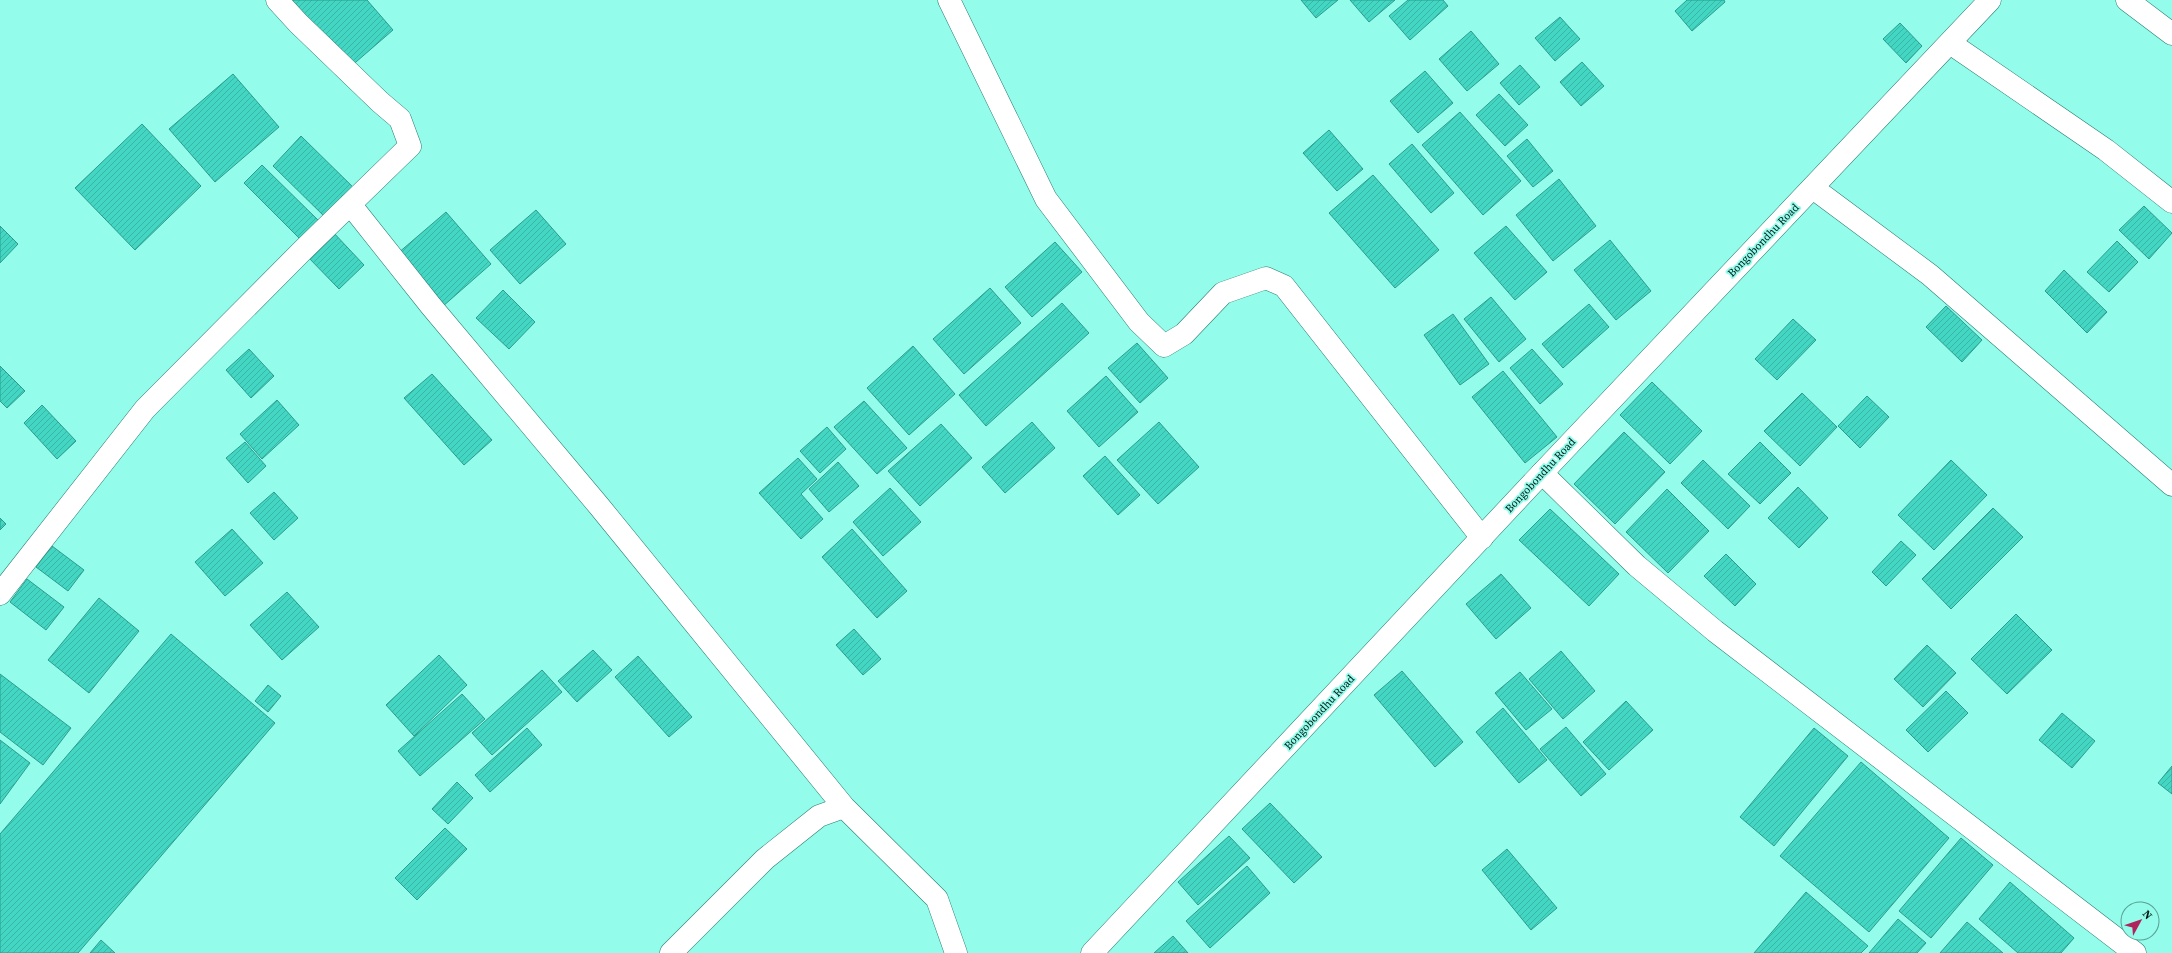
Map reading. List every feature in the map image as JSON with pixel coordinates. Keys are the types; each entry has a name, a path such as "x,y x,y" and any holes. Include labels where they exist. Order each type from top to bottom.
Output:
{"street":[{"path":"0,594 145,409 410,146 400,119 380,102 298,23 278,0"},
{"path":"949,0 1046,199 1139,322 1164,346 1184,334 1223,293 1266,278 1284,286 1482,538"},
{"name":"Bongobondhu Road","path":"1092,953 1542,473 1990,0"},
{"path":"2127,0 2172,34"},
{"path":"1950,43 2106,150 2172,202"},
{"path":"1813,188 1930,275 2172,486"},
{"path":"350,204 427,300 599,506 844,807 937,899 956,953"},
{"path":"1542,473 1637,566 1715,631 2135,953"},
{"path":"671,953 765,859 819,816 844,807"}],"building":[{"path":"290,0 367,0 393,30 349,68"},
{"path":"1301,0 1338,0 1316,18"},
{"path":"1350,0 1395,0 1369,22"},
{"path":"1408,0 1443,0 1448,6 1410,40 1389,16"},
{"path":"1687,0 1724,0 1725,2 1692,31 1675,11"},
{"path":"1560,17 1580,39 1555,61 1535,38"},
{"path":"1900,23 1922,46 1906,63 1883,39"},
{"path":"1471,31 1499,64 1467,91 1439,59"},
{"path":"1582,62 1604,86 1581,106 1560,82"},
{"path":"1520,65 1540,87 1519,105 1500,83"},
{"path":"1425,71 1453,103 1418,133 1390,101"},
{"path":"233,74 279,127 215,182 169,129"},
{"path":"1499,94 1528,125 1505,146 1476,115"},
{"path":"1460,112 1521,181 1483,215 1422,145"},
{"path":"142,124 201,186 135,250 75,188"},
{"path":"1329,130 1363,169 1337,191 1303,153"},
{"path":"301,136 358,192 329,221 273,166"},
{"path":"1527,139 1553,171 1533,187 1507,156"},
{"path":"1412,144 1454,193 1431,213 1389,164"},
{"path":"262,165 320,222 302,241 244,183"},
{"path":"1373,175 1439,250 1395,288 1329,213"},
{"path":"1559,179 1596,226 1553,261 1516,215"},
{"path":"2144,206 2172,233 2149,259 2119,230"},
{"path":"536,210 566,244 520,284 490,250"},
{"path":"446,212 491,264 442,307 397,254"},
{"path":"0,226 18,244 0,263"},
{"path":"1506,226 1547,272 1515,300 1474,253"},
{"path":"332,231 364,265 339,289 307,256"},
{"path":"1610,240 1651,291 1616,320 1574,270"},
{"path":"2117,241 2138,262 2109,292 2087,272"},
{"path":"1055,242 1082,272 1032,317 1005,287"},
{"path":"2064,270 2107,312 2087,333 2045,291"},
{"path":"990,288 1021,323 964,374 933,339"},
{"path":"503,290 535,322 509,349 476,318"},
{"path":"1491,297 1526,339 1499,362 1464,319"},
{"path":"1062,303 1089,333 986,426 959,395"},
{"path":"1589,304 1609,327 1563,368 1542,344"},
{"path":"1946,306 1982,340 1962,362 1926,327"},
{"path":"1453,314 1489,364 1460,385 1424,335"},
{"path":"1793,319 1816,340 1777,380 1755,359"},
{"path":"1137,343 1168,378 1140,403 1108,368"},
{"path":"913,346 955,394 909,435 867,388"},
{"path":"249,349 274,376 251,398 226,370"},
{"path":"1532,349 1563,384 1540,404 1510,368"},
{"path":"0,366 25,391 7,408 0,401"},
{"path":"1503,371 1557,437 1525,463 1472,397"},
{"path":"432,374 492,440 464,465 404,398"},
{"path":"1106,376 1138,412 1099,447 1067,411"},
{"path":"1652,382 1702,431 1670,464 1620,415"},
{"path":"1802,393 1837,427 1800,466 1764,431"},
{"path":"1867,396 1889,417 1860,448 1838,426"},
{"path":"277,400 299,425 262,459 240,434"},
{"path":"864,401 907,448 877,474 834,427"},
{"path":"42,405 76,441 57,459 24,423"},
{"path":"1032,422 1055,448 1005,493 982,467"},
{"path":"1159,422 1199,467 1158,504 1117,460"},
{"path":"941,424 972,458 920,506 888,471"},
{"path":"827,427 846,449 820,473 800,451"},
{"path":"1624,432 1665,472 1615,524 1574,484"},
{"path":"245,442 266,466 248,483 226,458"},
{"path":"1760,442 1791,473 1760,504 1728,474"},
{"path":"1105,456 1140,495 1118,515 1083,476"},
{"path":"798,458 817,479 801,494 823,519 801,539 759,493"},
{"path":"1703,460 1750,506 1728,529 1681,483"},
{"path":"1951,460 1987,495 1934,550 1898,515"},
{"path":"838,462 859,486 829,512 809,489"},
{"path":"1798,487 1828,518 1799,548 1768,518"},
{"path":"890,488 921,522 883,556 853,522"},
{"path":"1667,489 1709,531 1668,573 1626,532"},
{"path":"274,492 298,518 274,540 250,513"},
{"path":"1993,508 2023,537 1951,609 1922,579"},
{"path":"1550,509 1619,574 1589,606 1519,540"},
{"path":"0,518 6,524 0,530"},
{"path":"232,529 263,563 225,596 195,562"},
{"path":"852,529 907,591 877,618 822,557"},
{"path":"1901,541 1916,555 1886,586 1872,572"},
{"path":"52,546 84,570 68,591 36,567"},
{"path":"1726,554 1756,584 1735,606 1704,576"},
{"path":"1501,574 1531,608 1496,639 1466,604"},
{"path":"27,579 64,607 46,630 10,602"},
{"path":"287,592 319,627 282,660 250,625"},
{"path":"99,598 139,631 89,693 48,660"},
{"path":"2016,614 2052,650 2007,694 1971,659"},
{"path":"854,629 881,659 863,675 836,645"},
{"path":"171,634 275,723 78,953 0,953 0,834"},
{"path":"1927,645 1956,673 1923,707 1894,679"},
{"path":"593,650 612,670 577,702 558,681"},
{"path":"1561,651 1595,691 1563,719 1529,679"},
{"path":"439,655 467,685 414,736 386,705"},
{"path":"638,656 692,717 669,737 615,677"},
{"path":"542,670 562,692 492,755 472,733"},
{"path":"1402,671 1463,742 1435,767 1374,695"},
{"path":"1520,672 1552,709 1526,730 1495,693"},
{"path":"0,674 71,728 43,765 0,732"},
{"path":"268,685 281,696 268,712 255,701"},
{"path":"1946,691 1968,713 1928,752 1906,730"},
{"path":"462,694 485,719 420,776 398,751"},
{"path":"1626,701 1653,730 1609,770 1583,742"},
{"path":"1503,708 1547,760 1519,783 1476,732"},
{"path":"2062,713 2095,741 2072,768 2039,740"},
{"path":"1566,727 1606,774 1581,796 1540,749"},
{"path":"527,728 542,745 490,792 475,775"},
{"path":"1814,728 1848,756 1774,846 1740,817"},
{"path":"0,740 30,763 0,804"},
{"path":"1861,762 1949,838 1869,932 1780,856"},
{"path":"2172,766 2172,794 2158,783"},
{"path":"457,782 473,798 448,824 432,809"},
{"path":"1270,803 1322,857 1294,883 1242,829"},
{"path":"445,828 467,849 417,900 395,878"},
{"path":"1229,836 1250,858 1198,905 1178,882"},
{"path":"1961,838 1993,865 1931,938 1899,911"},
{"path":"1507,849 1557,908 1531,930 1482,870"},
{"path":"1247,866 1270,893 1210,948 1186,921"},
{"path":"2010,882 2074,938 2061,953 2018,953 1979,919"},
{"path":"1806,892 1868,946 1861,953 1754,953"},
{"path":"1898,919 1926,943 1917,953 1869,953"},
{"path":"1967,922 2003,953 1940,953"},
{"path":"1173,936 1188,953 1154,953"},
{"path":"101,940 115,953 90,953"}]}
